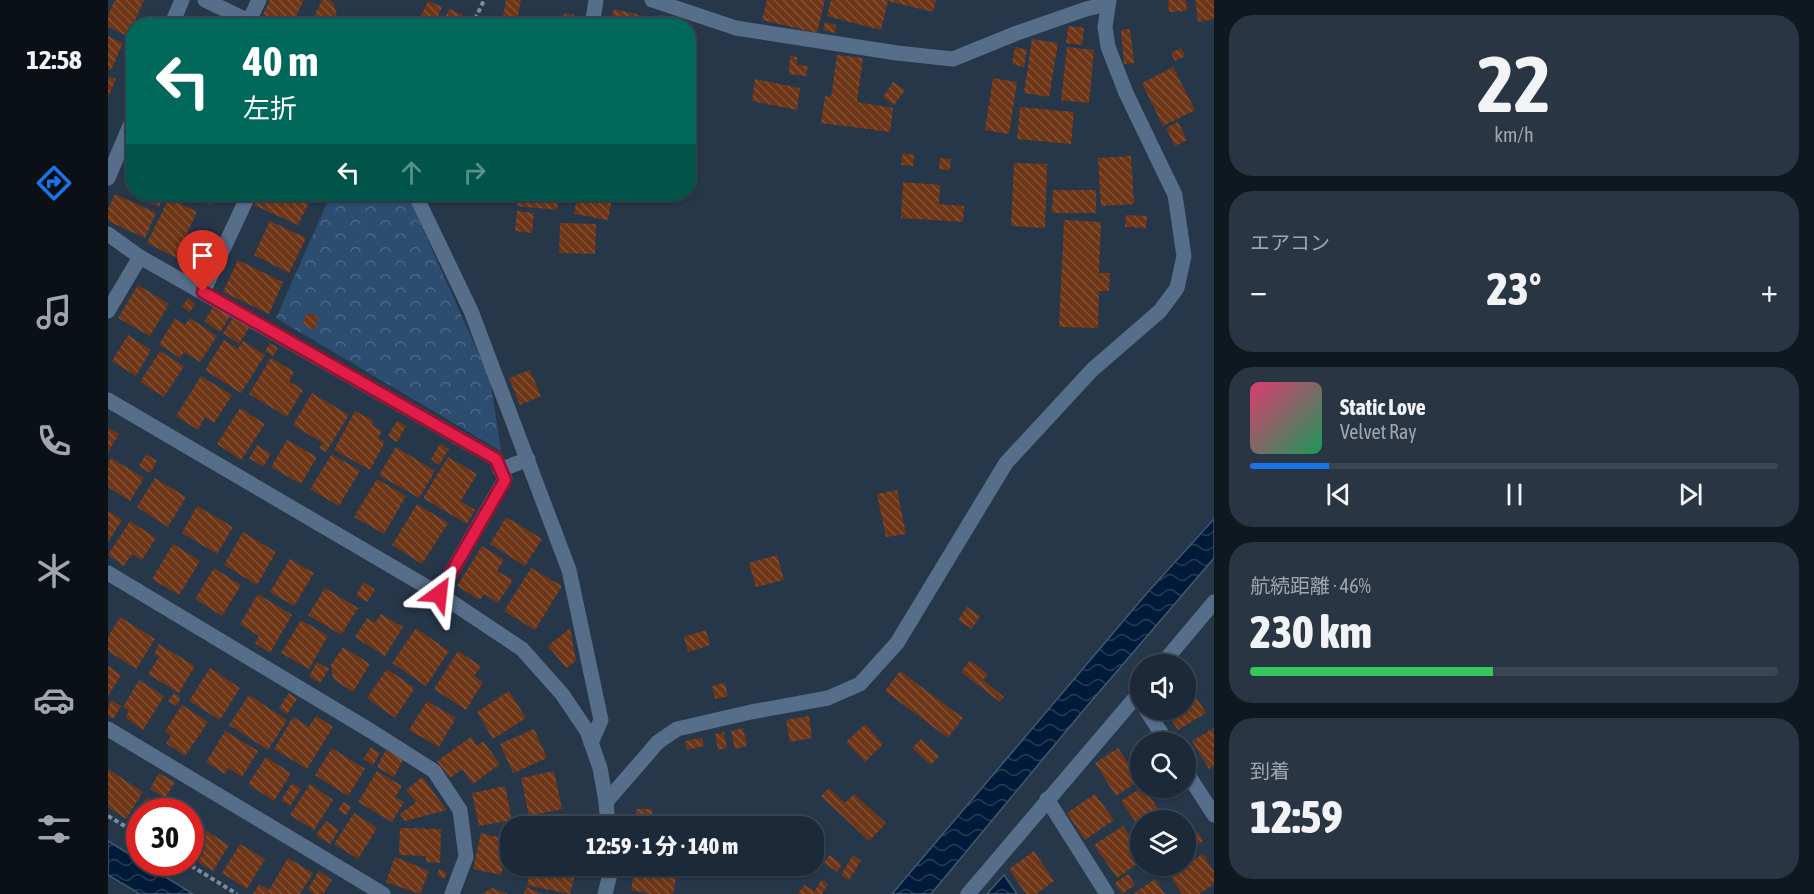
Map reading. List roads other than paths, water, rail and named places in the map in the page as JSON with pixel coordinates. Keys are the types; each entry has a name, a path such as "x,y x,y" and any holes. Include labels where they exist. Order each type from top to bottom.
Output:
{"street":[{"path":"174,18 182,0"},
{"path":"205,0 243,18"},
{"path":"255,18 259,0"},
{"path":"593,18 596,0"},
{"path":"606,802 658,742 677,729 828,698 860,684 897,643 1006,463 1092,370 1160,311 1177,288 1184,255 1175,195 1126,93 1108,47 1106,27 1108,2 1017,33 953,59 897,53 736,28 652,0"},
{"path":"108,178 126,135"},
{"path":"203,292 246,201"},
{"path":"418,201 471,311 569,570 601,720 591,743"},
{"path":"108,234 140,257 496,459 505,480 439,594"},
{"path":"108,311 140,257"},
{"path":"108,400 439,594 522,649 562,694 587,731 600,768 607,816"},
{"path":"500,470 528,459"},
{"path":"108,573 434,771 460,810 466,857 452,894"},
{"path":"1170,654 1214,602"},
{"path":"968,894 1047,799 1130,706"},
{"path":"108,729 383,894"},
{"path":"1196,787 1214,815"},
{"path":"1047,799 1107,894"},
{"path":"606,894 610,876"}],"water":[{"path":"1214,519 1214,558 1130,654 931,894 892,894 1147,593"},
{"path":"108,841 126,852 126,876 164,876 193,894 140,894 108,875"},
{"path":"1004,875 1017,894 987,894"}]}
